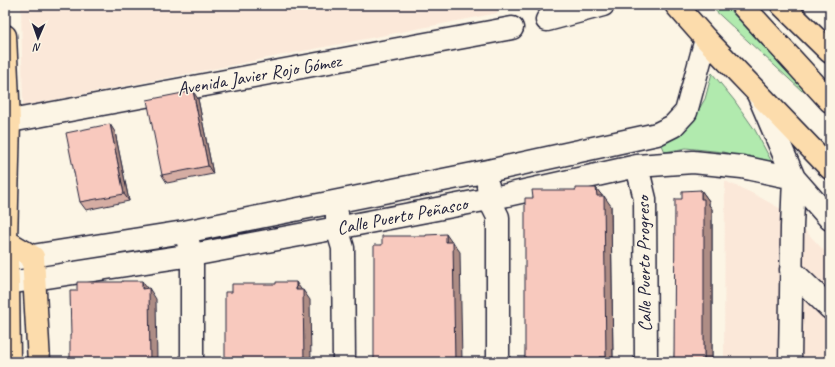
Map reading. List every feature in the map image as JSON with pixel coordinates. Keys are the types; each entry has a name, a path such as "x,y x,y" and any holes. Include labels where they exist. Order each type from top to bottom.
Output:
{"main road":[{"path":"676,5 706,39 830,168"},
{"path":"742,5 830,101"},
{"path":"782,5 830,52"},
{"path":"5,36 7,122 6,250 8,284 8,360"},
{"path":"787,54 830,65"},
{"path":"6,250 33,256 39,362"}],"street":[{"path":"547,20 603,5"},
{"name":"Avenida Javier Rojo Gómez","path":"7,122 512,28"},
{"name":"Calle Puerto Peñasco","path":"33,256 184,232 488,171 657,134 673,126 686,112 706,39"},
{"path":"758,94 794,178 830,219"},
{"name":"Calle Puerto Peñasco","path":"8,284 192,255 489,200 637,166 693,162 742,168 794,178"},
{"name":"Calle Puerto Progreso","path":"637,166 645,199 646,362"},
{"path":"488,171 489,200 498,217 498,362"},
{"path":"790,362 794,178"},
{"path":"337,201 337,228 343,248 344,362"},
{"path":"184,232 192,255 192,362"},
{"path":"792,270 830,308"}],"shaded area":[{"path":"21,5 497,5 498,13 23,106"},
{"path":"725,181 754,194 783,210 800,225 830,257 830,362 724,362"}],"green space":[{"path":"709,5 725,5 804,90 802,91"},
{"path":"712,73 734,100 755,130 774,166 723,152 686,148 665,152 662,145 690,124 705,99"}],"building":[{"path":"193,91 208,166 162,175 147,100"},
{"path":"110,124 124,194 80,202 66,133"},
{"path":"576,188 596,188 597,196 604,196 606,357 599,357 599,362 532,362 532,359 525,359 525,198 533,198 532,190 576,190"},
{"path":"701,190 701,199 704,199 704,359 701,359 701,362 681,362 681,360 674,360 675,199 682,199 682,191"},
{"path":"446,234 446,242 453,242 455,362 374,362 374,245 382,245 382,236 426,236"},
{"path":"142,281 142,289 149,288 150,362 70,362 70,291 77,291 77,282"},
{"path":"276,282 296,282 296,290 303,290 304,362 225,362 225,292 232,292 232,284 276,284"}]}
